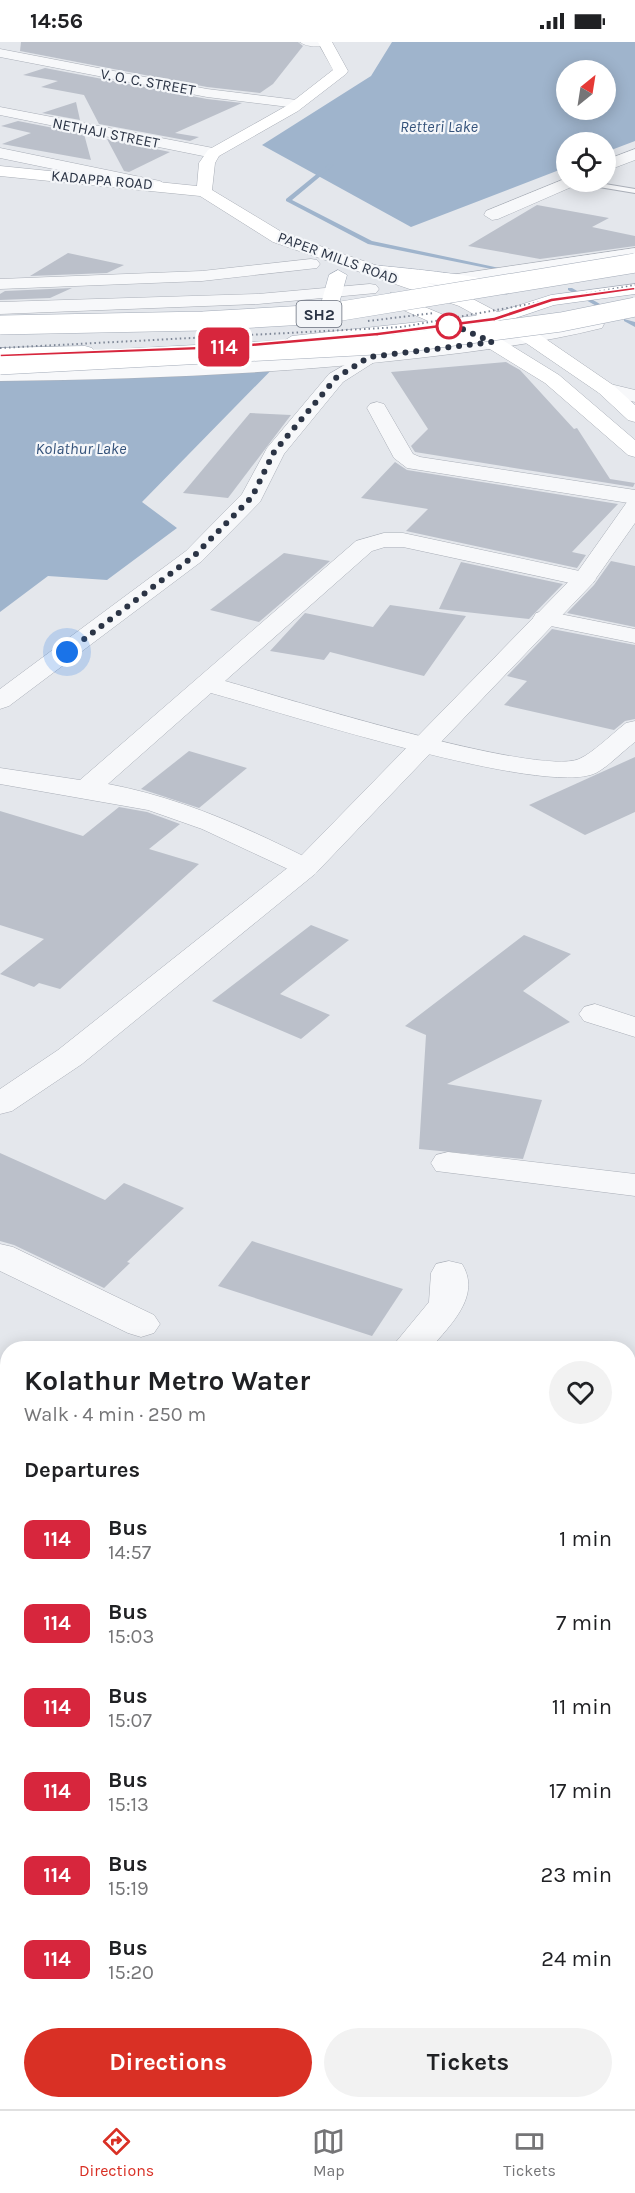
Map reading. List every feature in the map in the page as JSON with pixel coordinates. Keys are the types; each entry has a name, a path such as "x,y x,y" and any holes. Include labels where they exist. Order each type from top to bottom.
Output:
{"main road":[{"path":"204,192 207,163 213,153 297,104 341,71 325,42"},
{"name":"KADAPPA ROAD","path":"0,171 204,192"},
{"name":"PAPER MILLS ROAD","path":"204,192 279,238 371,280 413,285 465,302 530,337 606,389 635,416"},
{"path":"279,238 337,284 326,318"},
{"name":"SH2","path":"0,325 203,321 323,314 635,263"},
{"path":"0,334 326,318 465,302 635,275"},
{"path":"371,280 458,280 521,292"},
{"path":"371,280 417,308 492,342 552,379 635,451"},
{"path":"0,354 228,347 312,340 495,319 551,300 635,289"},
{"name":"SH2","path":"0,365 394,344 561,322 635,307"},
{"path":"312,340 369,357"}],"street":[{"path":"308,42 325,42"},
{"name":"V. O. C. STREET","path":"0,53 207,93 297,104"},
{"name":"NETHAJI STREET","path":"0,111 213,153"},
{"path":"0,153 160,186"},
{"path":"616,162 635,154"},
{"path":"492,215 556,188"},
{"path":"413,285 635,253"},
{"path":"0,284 202,276 311,264"},
{"path":"0,308 258,299 371,280"},
{"path":"0,375 86,374 369,357 530,337 635,316"},
{"path":"0,701 194,556 252,497 274,452 336,378 369,357"},
{"path":"606,389 635,396"},
{"path":"377,408 405,458 415,464 635,497"},
{"path":"1,1102 70,1057 305,868 584,579 635,507"},
{"path":"85,790 364,546 384,540 403,540 584,579"},
{"path":"545,618 635,636"},
{"path":"205,683 423,744 524,767 557,770 586,767 635,729"},
{"path":"0,776 130,797 181,811 256,843 305,868"},
{"path":"595,1014 635,1027"},
{"path":"448,1163 635,1185"},
{"path":"0,1256 141,1324"},
{"path":"416,1341 447,1305 449,1273"}],"lane":[{"path":"616,188 635,191"}],"water":[{"name":"Retteri Lake","path":"392,42 635,42 635,141 616,148 616,132 556,132 556,171 411,227 262,145 371,76"},
{"name":"Kolathur Lake","path":"284,357 142,502 177,528 107,580 48,576 0,612 0,370"}],"building":[{"path":"21,42 298,42 303,46 273,84 260,93 207,87 20,51"},
{"path":"45,68 207,99 242,103 175,133 199,137 190,141 99,124 84,95 41,87 58,81 23,75"},
{"path":"76,102 80,120 42,113"},
{"path":"18,121 84,134 91,160 2,144 31,133 1,126"},
{"path":"107,139 170,152 129,172 124,171"},
{"path":"537,205 609,218 592,227 635,236 635,246 540,259 468,246"},
{"path":"68,253 124,265 107,273 30,276"},
{"path":"72,288 50,298 0,300 0,294 5,291"},
{"path":"506,362 520,370 574,429 577,428 610,479 635,483 633,487 415,452 411,446 428,429 391,372"},
{"path":"250,413 291,415 228,498 183,493"},
{"path":"395,462 407,470 618,504 572,552 586,555 577,568 406,531 428,509 361,498"},
{"path":"284,553 330,561 259,622 210,610"},
{"path":"611,561 635,566 635,627 567,613 594,585"},
{"path":"461,562 563,584 529,619 439,609"},
{"path":"390,605 466,616 424,676 330,652 324,660 270,651 305,613 373,627"},
{"path":"552,629 635,645 635,719 625,721 614,730 504,705 527,681 507,676"},
{"path":"189,751 247,768 199,808 141,789"},
{"path":"635,757 635,812 585,835 529,805"},
{"path":"119,807 147,812 180,824 149,849 199,864 60,989 39,983 34,987 0,974 44,939 0,925 0,811 83,836"},
{"path":"311,925 349,940 280,994 330,1015 301,1039 212,1001"},
{"path":"524,935 571,954 523,991 570,1022 447,1084 542,1100 523,1159 419,1149 426,1035 405,1026"},
{"path":"0,1153 105,1200 124,1183 184,1208 127,1262 130,1263 104,1288 14,1245 0,1241"},
{"path":"252,1241 403,1289 372,1336 218,1286"}],"waterway":[{"path":"331,165 288,200 370,243 511,271"},
{"path":"570,289 611,312"},
{"path":"626,320 635,325"}],"railway":[{"path":"0,348 402,327 635,285"},
{"path":"368,321 434,313"}],"bus line":[{"name":"114","path":"0,354 228,347 378,334 495,319 551,300 635,289"}],"route":[{"path":"67,652 194,556 252,497 274,452 336,378 369,357 492,342 453,325 449,326"}]}
